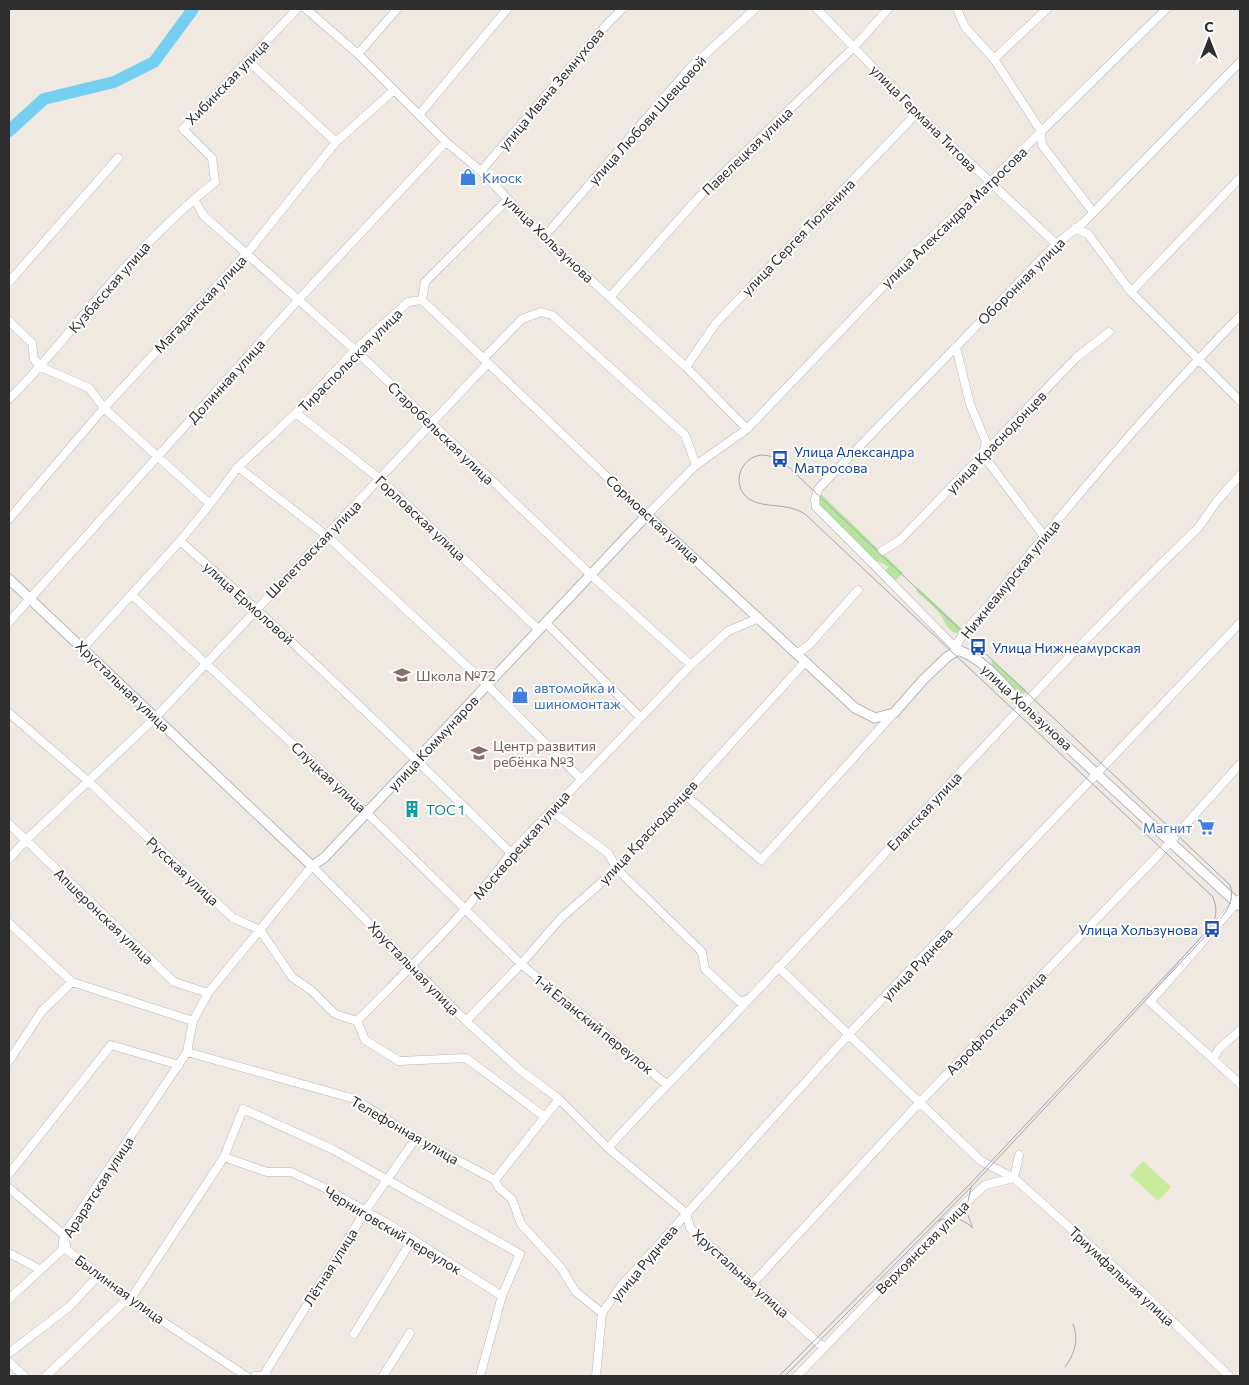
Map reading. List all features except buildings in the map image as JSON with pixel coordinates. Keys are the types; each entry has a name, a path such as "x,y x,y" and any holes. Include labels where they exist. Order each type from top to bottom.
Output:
{"street":[{"name":"Хибинская улица","path":"215,182 212,158 182,129 297,9"},
{"name":"улица Хользунова","path":"306,9 358,54 446,142 481,171 544,237 686,366 747,429"},
{"path":"358,54 398,9"},
{"path":"419,114 507,9"},
{"name":"улица Ивана Земнухова","path":"481,171 608,22 622,9"},
{"name":"улица Любови Шевцовой","path":"544,237 688,70 755,9"},
{"name":"улица Германа Титова","path":"817,9 917,113 1056,244"},
{"name":"Павелецкая улица","path":"610,297 698,198 854,47 888,9"},
{"path":"957,9 965,28 994,59 1041,131 1042,145 1093,212"},
{"path":"994,59 1047,9"},
{"name":"улица Александра Матросова","path":"747,429 915,253 1166,9"},
{"path":"248,61 336,142"},
{"name":"Оборонная улица","path":"816,507 818,489 1056,244 1083,223 1240,62"},
{"name":"Магаданская улица","path":"9,519 104,408 248,252 336,142 393,91"},
{"name":"улица Сергея Тюленина","path":"686,366 716,322 917,113"},
{"name":"Долинная улица","path":"9,622 299,300 446,142"},
{"path":"9,282 118,158"},
{"path":"1132,292 1240,178"},
{"name":"Кузбасская улица","path":"9,398 41,367 96,300 172,217 215,182"},
{"name":"Старобельская улица","path":"194,198 204,216 248,252 355,350 591,575 691,665"},
{"path":"422,300 425,282 508,199"},
{"path":"1075,228 1088,234 1132,292 1240,401"},
{"name":"Тираспольская улица","path":"210,504 238,467 296,413 355,350 408,302 422,300"},
{"name":"Сормовская улица","path":"422,300 855,708 875,718 894,713"},
{"name":"Шепетовская улица","path":"9,859 26,840 155,718 256,608 432,424 522,319 541,312 552,315 685,435 696,465"},
{"name":"Нижнеамурская улица","path":"684,794 761,860 923,680 947,657 958,650 957,645 960,638 980,617 1044,536 1198,359 1240,316"},
{"path":"9,321 32,343 34,359 41,367 88,388 104,408 210,504 180,541 83,648"},
{"name":"улица Краснодонцев","path":"882,550 900,540 1076,358 1110,332"},
{"path":"956,347 970,404 986,442 983,455 1044,536"},
{"name":"Горловская улица","path":"296,413 380,479 640,716"},
{"name":"улица Коммунаров","path":"179,1066 187,1052 193,1021 208,993 312,866 324,858 696,465 747,429"},
{"path":"238,467 326,536 487,685 581,778"},
{"name":"Еланская улица","path":"608,1148 1022,705 1135,589 1198,528 1217,501 1240,475"},
{"name":"улица Хользунова","path":"816,507 876,565 896,590 958,650 968,653 977,660 1022,705 1239,903"},
{"name":"улица Ермоловой","path":"180,541 256,608 417,760 511,853"},
{"name":"Хрустальная улица","path":"9,579 312,866 412,964 466,1021 520,1070 559,1099 608,1148 686,1213 690,1228 824,1348"},
{"path":"797,654 810,644 858,590"},
{"name":"Слуцкая улица","path":"132,595 367,813 521,964"},
{"name":"Москворецкая улица","path":"357,1021 465,909 490,881 511,853 640,716 728,631 759,618"},
{"name":"улица Руднева","path":"602,1313 622,1286 686,1213 849,1034 1240,623"},
{"name":"улица Краснодонцев","path":"466,1021 521,964 561,918 617,869 805,662"},
{"name":"Русская улица","path":"9,713 88,781 233,918 260,930"},
{"name":"Аэрофлотская улица","path":"753,1283 920,1102 1240,764"},
{"path":"551,811 608,853 617,869 702,952 705,969 740,1002 750,998"},
{"name":"Апшеронская улица","path":"9,824 174,982 208,993"},
{"path":"1239,903 1150,1002 1240,1084"},
{"path":"9,923 72,982 193,1021"},
{"path":"260,930 292,978 312,991 335,1014 357,1021 365,1040 399,1061 466,1058 545,1117"},
{"name":"1-й Еланский переулок","path":"521,964 666,1084"},
{"name":"Триумфальная улица","path":"778,967 981,1161 1014,1178 1140,1290 1229,1376"},
{"path":"9,1061 42,1011 72,982"},
{"path":"1213,1059 1219,1049 1240,1030"},
{"path":"9,1174 111,1045 179,1066"},
{"name":"Телефонная улица","path":"187,1052 355,1099 416,1138 495,1180 498,1188 512,1199 521,1224 562,1269 575,1291 602,1313"},
{"name":"Араратская улица","path":"9,1299 39,1269 62,1250 64,1235 179,1066"},
{"path":"495,1180 559,1099"},
{"path":"46,1376 122,1304 130,1300 224,1157 243,1109 332,1149 389,1179 520,1254 502,1296 480,1376"},
{"name":"Лётная улица","path":"265,1376 366,1210 416,1138"},
{"path":"1014,1178 1019,1155"},
{"name":"Черниговский переулок","path":"224,1157 267,1172 292,1172 366,1210 502,1296"},
{"name":"Верхоянская улица","path":"797,1376 950,1217 985,1185 1014,1178"},
{"name":"Былинная улица","path":"9,1188 64,1235 67,1250 130,1300 246,1376"},
{"path":"354,1334 412,1240"},
{"path":"9,1253 39,1269"},
{"path":"9,1353 69,1307 99,1275"},
{"path":"596,1376 602,1313"},
{"path":"383,1376 410,1333"},
{"path":"9,1362 24,1376"},
{"path":"255,1376 265,1376"}],"green space":[{"path":"820,493 903,573 895,581 885,570 889,567 875,560 818,506"},
{"path":"918,588 963,630 961,633 954,632 949,628 936,610 916,591"},
{"path":"992,660 1026,690 1025,693 1020,694 991,666"},
{"path":"1143,1161 1171,1187 1158,1201 1130,1175"}],"waterway":[{"path":"9,131 44,99 114,82 154,62 193,9"}],"tram line":[{"path":"779,1376 970,1184 1212,926 1216,912 1213,897 805,514 791,508 755,502 743,494 740,487 740,473 747,461 761,455 780,459 1230,885 1231,892 1230,904 1212,929 972,1186 785,1376"},
{"path":"971,1188 966,1210 972,1226"},
{"path":"938,1221 957,1218 973,1228"},
{"path":"1065,1367 1071,1357 1076,1341 1073,1324"}],"place":[{"name":"Киоск","path":"468,177"},
{"name":"Улица Александра Матросова","path":"780,459"},
{"name":"Улица Нижнеамурская","path":"978,647"},
{"name":"Школа №72","path":"402,675"},
{"name":"автомойка и шиномонтаж","path":"520,695"},
{"name":"Центр развития ребёнка №3","path":"479,753"},
{"name":"ТОС 1","path":"412,809"},
{"name":"Магнит","path":"1206,827"},
{"name":"Улица Хользунова","path":"1212,929"}]}
